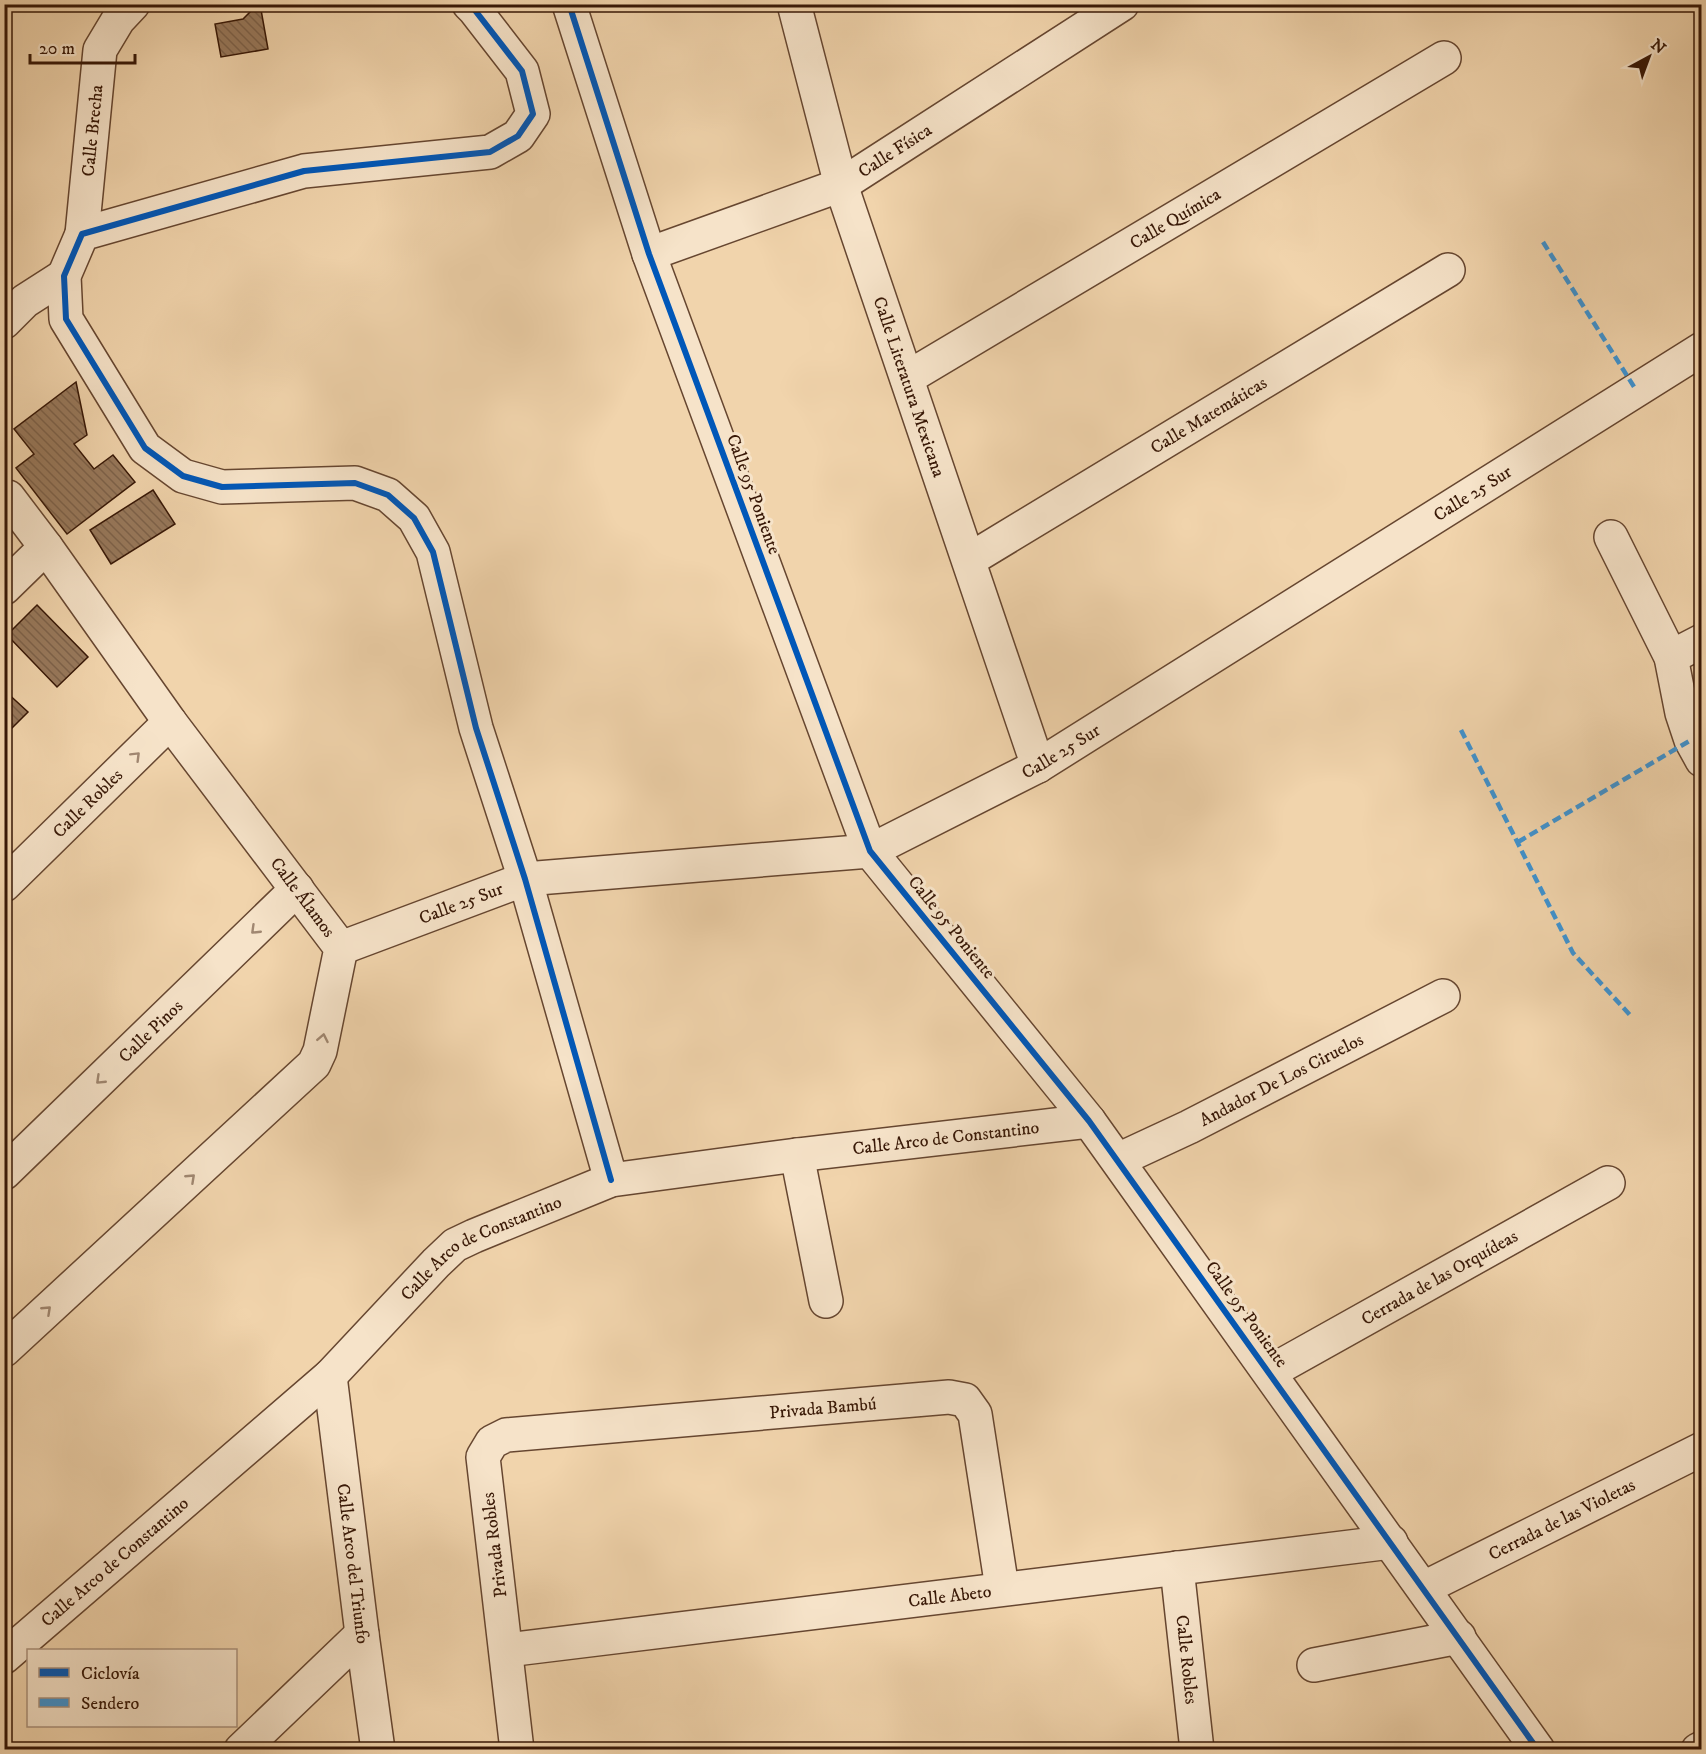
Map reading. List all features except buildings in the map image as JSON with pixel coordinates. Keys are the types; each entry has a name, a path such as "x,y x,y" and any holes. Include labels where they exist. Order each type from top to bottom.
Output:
{"street":[{"name":"Calle Brecha","path":"64,276 82,234 100,50 118,20 133,4"},
{"path":"82,234 304,171 490,152 519,136 534,114 522,71 469,4"},
{"name":"Calle 95 Poniente","path":"568,4 649,254 870,851 1089,1121 1538,1749"},
{"name":"Calle Literatura Mexicana","path":"794,4 841,185 1038,766"},
{"name":"Calle Física","path":"649,254 841,185 1122,4"},
{"name":"Calle Química","path":"907,378 1444,58"},
{"name":"Calle Matemáticas","path":"969,560 1448,270"},
{"path":"4,322 25,301 64,276 66,319 145,447 183,476 222,488 355,483 388,495 414,518 433,552 476,728 525,879 611,1180"},
{"name":"Calle 25 Sur","path":"341,948 525,879 870,851 1038,766 1701,349"},
{"name":"Calle Álamos","path":"4,1350 314,1064 320,1051 341,948 170,722 8,497"},
{"path":"1611,537 1671,657 1682,713 1701,760"},
{"path":"4,588 46,547"},
{"path":"1671,657 1701,641"},
{"name":"Calle Robles","path":"4,885 170,722"},
{"name":"Calle Pinos","path":"4,1173 297,889"},
{"name":"Andador De Los Ciruelos","path":"1118,1160 1189,1128 1443,996"},
{"name":"Calle Arco de Constantino","path":"4,1657 330,1376 455,1245 611,1180 797,1155 1089,1121"},
{"path":"797,1155 826,1301"},
{"name":"Cerrada de las Orquídeas","path":"1270,1372 1608,1183"},
{"name":"Calle Arco del Triunfo","path":"330,1376 378,1749"},
{"name":"Privada Bambú","path":"492,1442 506,1435 530,1432 949,1397 965,1400 975,1414 1002,1588"},
{"name":"Privada Robles","path":"492,1442 483,1457 507,1650"},
{"name":"Cerrada de las Violetas","path":"1424,1588 1701,1449"},
{"name":"Calle Abeto","path":"507,1650 1391,1542"},
{"name":"Calle Robles","path":"1177,1568 1197,1749"},
{"path":"241,1749 362,1634"},
{"path":"1314,1665 1459,1637"},
{"path":"507,1650 517,1749"}],"marked path":[{"path":"1543,242 1636,390"},
{"path":"1461,730 1573,953 1630,1015"},
{"path":"1518,842 1691,740"}],"cycle path":[{"path":"469,4 522,71 533,114 518,136 490,152 304,171 82,234 64,276 66,319 145,448 183,476 222,487 355,483 388,495 414,518 433,552 476,728 525,879 611,1180"},
{"path":"569,4 649,254 870,851 1089,1121 1538,1750"}]}
